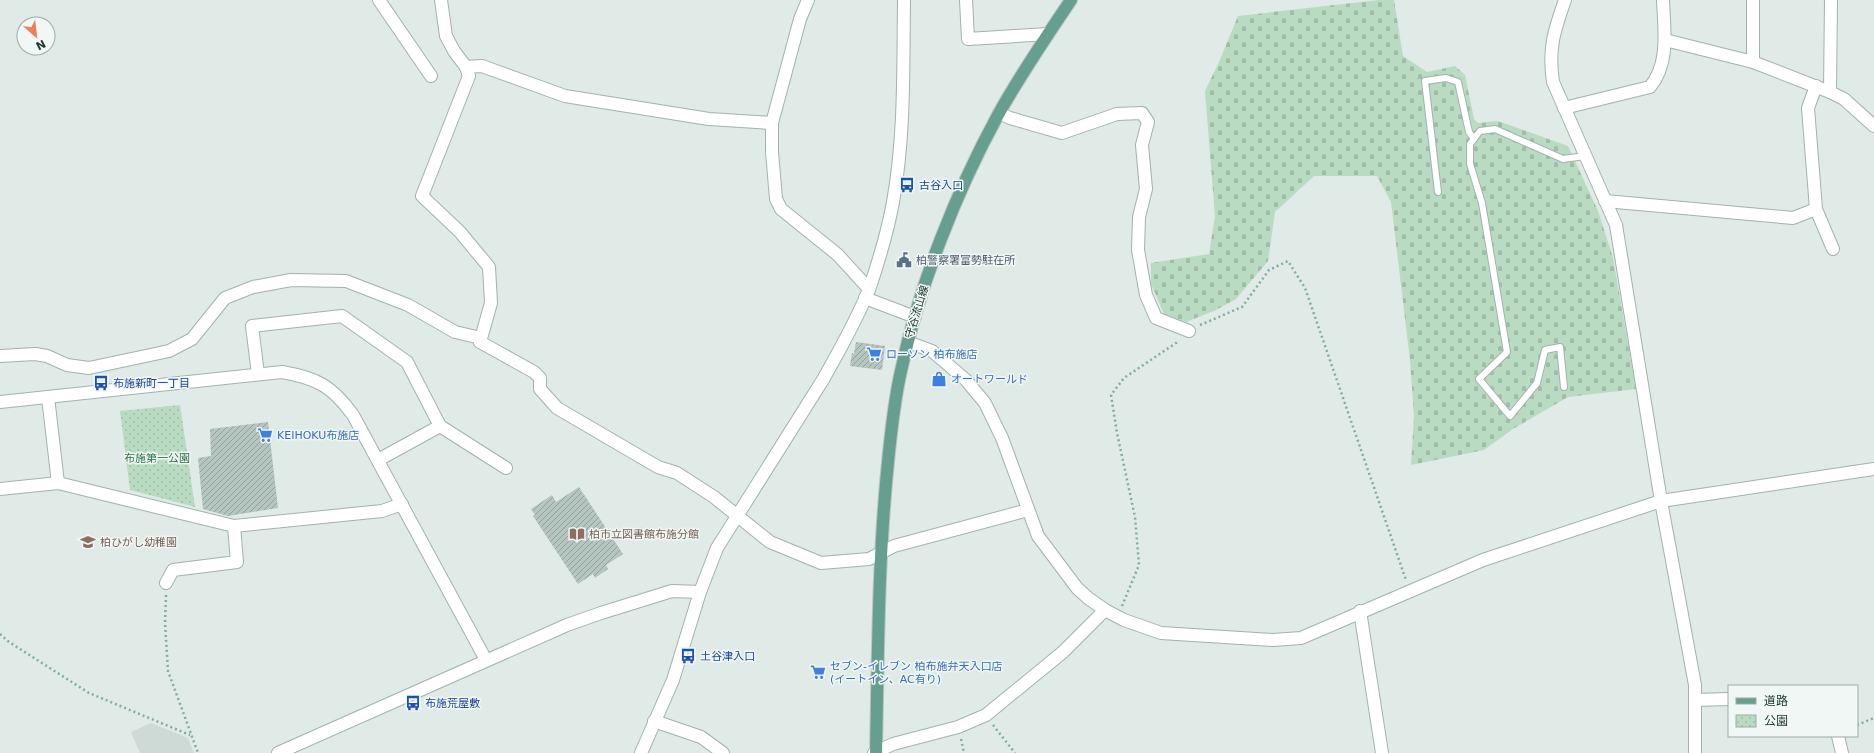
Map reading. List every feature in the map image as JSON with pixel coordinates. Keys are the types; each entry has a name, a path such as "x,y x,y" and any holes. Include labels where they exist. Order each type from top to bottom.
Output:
{"main road":[{"name":"守谷流山線","path":"876,753 881,553 884,496 893,413 908,342 923,292 957,200 970,171 1000,113 1048,34 1071,0"}],"street":[{"path":"379,0 431,76"},
{"path":"441,0 446,36 454,51 466,67 469,76 422,196 460,232 489,267 491,303 480,342 534,372 540,378 540,389 557,408 658,467 677,473 738,515 770,542 821,562 869,559 894,546 1028,510"},
{"path":"808,0 800,19 772,123 772,152 776,199 781,209 838,255 867,293 915,317"},
{"path":"641,753 673,680 700,592 717,548 824,378 867,293 893,202 897,171 903,97 904,0"},
{"path":"966,0 968,39 1048,34"},
{"path":"1565,0 1552,37 1550,62 1553,82 1616,225 1661,502 1696,686 1695,753"},
{"path":"1564,108 1650,87 1656,79 1660,68 1665,40 1663,0"},
{"path":"1753,0 1753,62"},
{"path":"1830,92 1831,0"},
{"path":"1665,40 1753,62 1816,86 1844,99 1874,126"},
{"path":"466,67 482,66 565,96 709,119 772,123"},
{"path":"1816,86 1808,108 1816,209 1833,249"},
{"path":"1000,113 1010,118 1062,133 1118,114 1142,113 1148,122 1142,145 1146,189 1138,218 1138,250 1146,295 1156,318 1189,331"},
{"path":"1605,201 1793,218 1816,209"},
{"path":"0,356 35,354 47,356 67,365 88,368 169,352 192,339 225,298 253,287 291,280 346,281 408,305 455,332 482,338"},
{"path":"258,374 252,326 342,316 407,362 440,426 506,468"},
{"path":"908,342 932,351 966,380 985,403 1002,438 1038,536 1077,588 1105,610 1160,633 1273,640 1301,638 1483,560 1661,502 1874,469"},
{"path":"0,402 282,372 302,375 322,384 340,396 353,415 486,660"},
{"path":"48,397 58,483"},
{"path":"378,460 440,426"},
{"path":"0,489 58,483 234,526 382,511 402,504"},
{"path":"166,583 173,570 237,562 234,526"},
{"path":"278,753 567,625 672,591 700,592"},
{"path":"876,753 893,744 958,727 986,715 1063,652 1105,610"},
{"path":"1360,612 1382,753"},
{"path":"1695,700 1728,699"},
{"path":"654,721 701,737 723,753"},
{"path":"1838,737 1842,753"}],"lane":[{"path":"1438,192 1425,82 1446,78 1458,82 1469,132 1474,139"},
{"path":"1564,387 1560,347 1545,350 1537,383 1510,416 1479,379 1507,352 1482,203 1470,164 1470,144 1480,131 1495,129 1563,159 1585,156"}],"path":[{"path":"1118,616 1139,565 1135,516 1117,433 1111,395 1124,378 1176,344 1189,331 1242,307 1269,270 1288,261 1305,288 1410,591"},
{"path":"166,583 165,623 168,671 190,735 198,753"},
{"path":"0,634 9,642 89,693 190,735"},
{"path":"986,715 1015,753"},
{"path":"1858,725 1874,718"}],"shaded area":[{"path":"151,723 188,738 194,753 140,753 131,732"}],"green space":[{"path":"1379,0 1394,0 1403,56 1427,72 1455,66 1465,75 1474,119 1478,123 1498,121 1568,146 1598,211 1613,258 1636,389 1568,397 1513,429 1484,450 1411,465 1414,416 1410,360 1391,202 1377,176 1314,176 1275,212 1268,261 1236,299 1216,310 1186,322 1164,314 1151,284 1151,263 1209,254 1215,216 1205,91 1238,16"},
{"name":"布施第一公園","path":"180,405 195,507 130,490 120,411"}],"building":[{"path":"856,342 885,346 882,370 850,366 852,353 854,354"},
{"path":"268,422 278,508 228,516 203,509 198,458 211,456 210,429"},
{"path":"579,487 623,554 606,565 608,569 595,578 593,574 578,584 533,516 535,515 531,509 552,495 556,502"}],"place":[{"name":"古谷入口","path":"907,185"},
{"name":"柏警察署富勢駐在所","path":"904,260"},
{"name":"ローソン 柏布施店","path":"874,354"},
{"name":"オートワールド","path":"939,379"},
{"name":"布施新町一丁目","path":"101,383"},
{"name":"KEIHOKU布施店","path":"265,435"},
{"name":"柏市立図書館布施分館","path":"577,534"},
{"name":"柏ひがし幼稚園","path":"88,542"},
{"name":"土谷津入口","path":"688,656"},
{"name":"セブン-イレブン 柏布施弁天入口店 (イートイン、AC有り)","path":"818,672"},
{"name":"布施荒屋敷","path":"413,703"}]}
